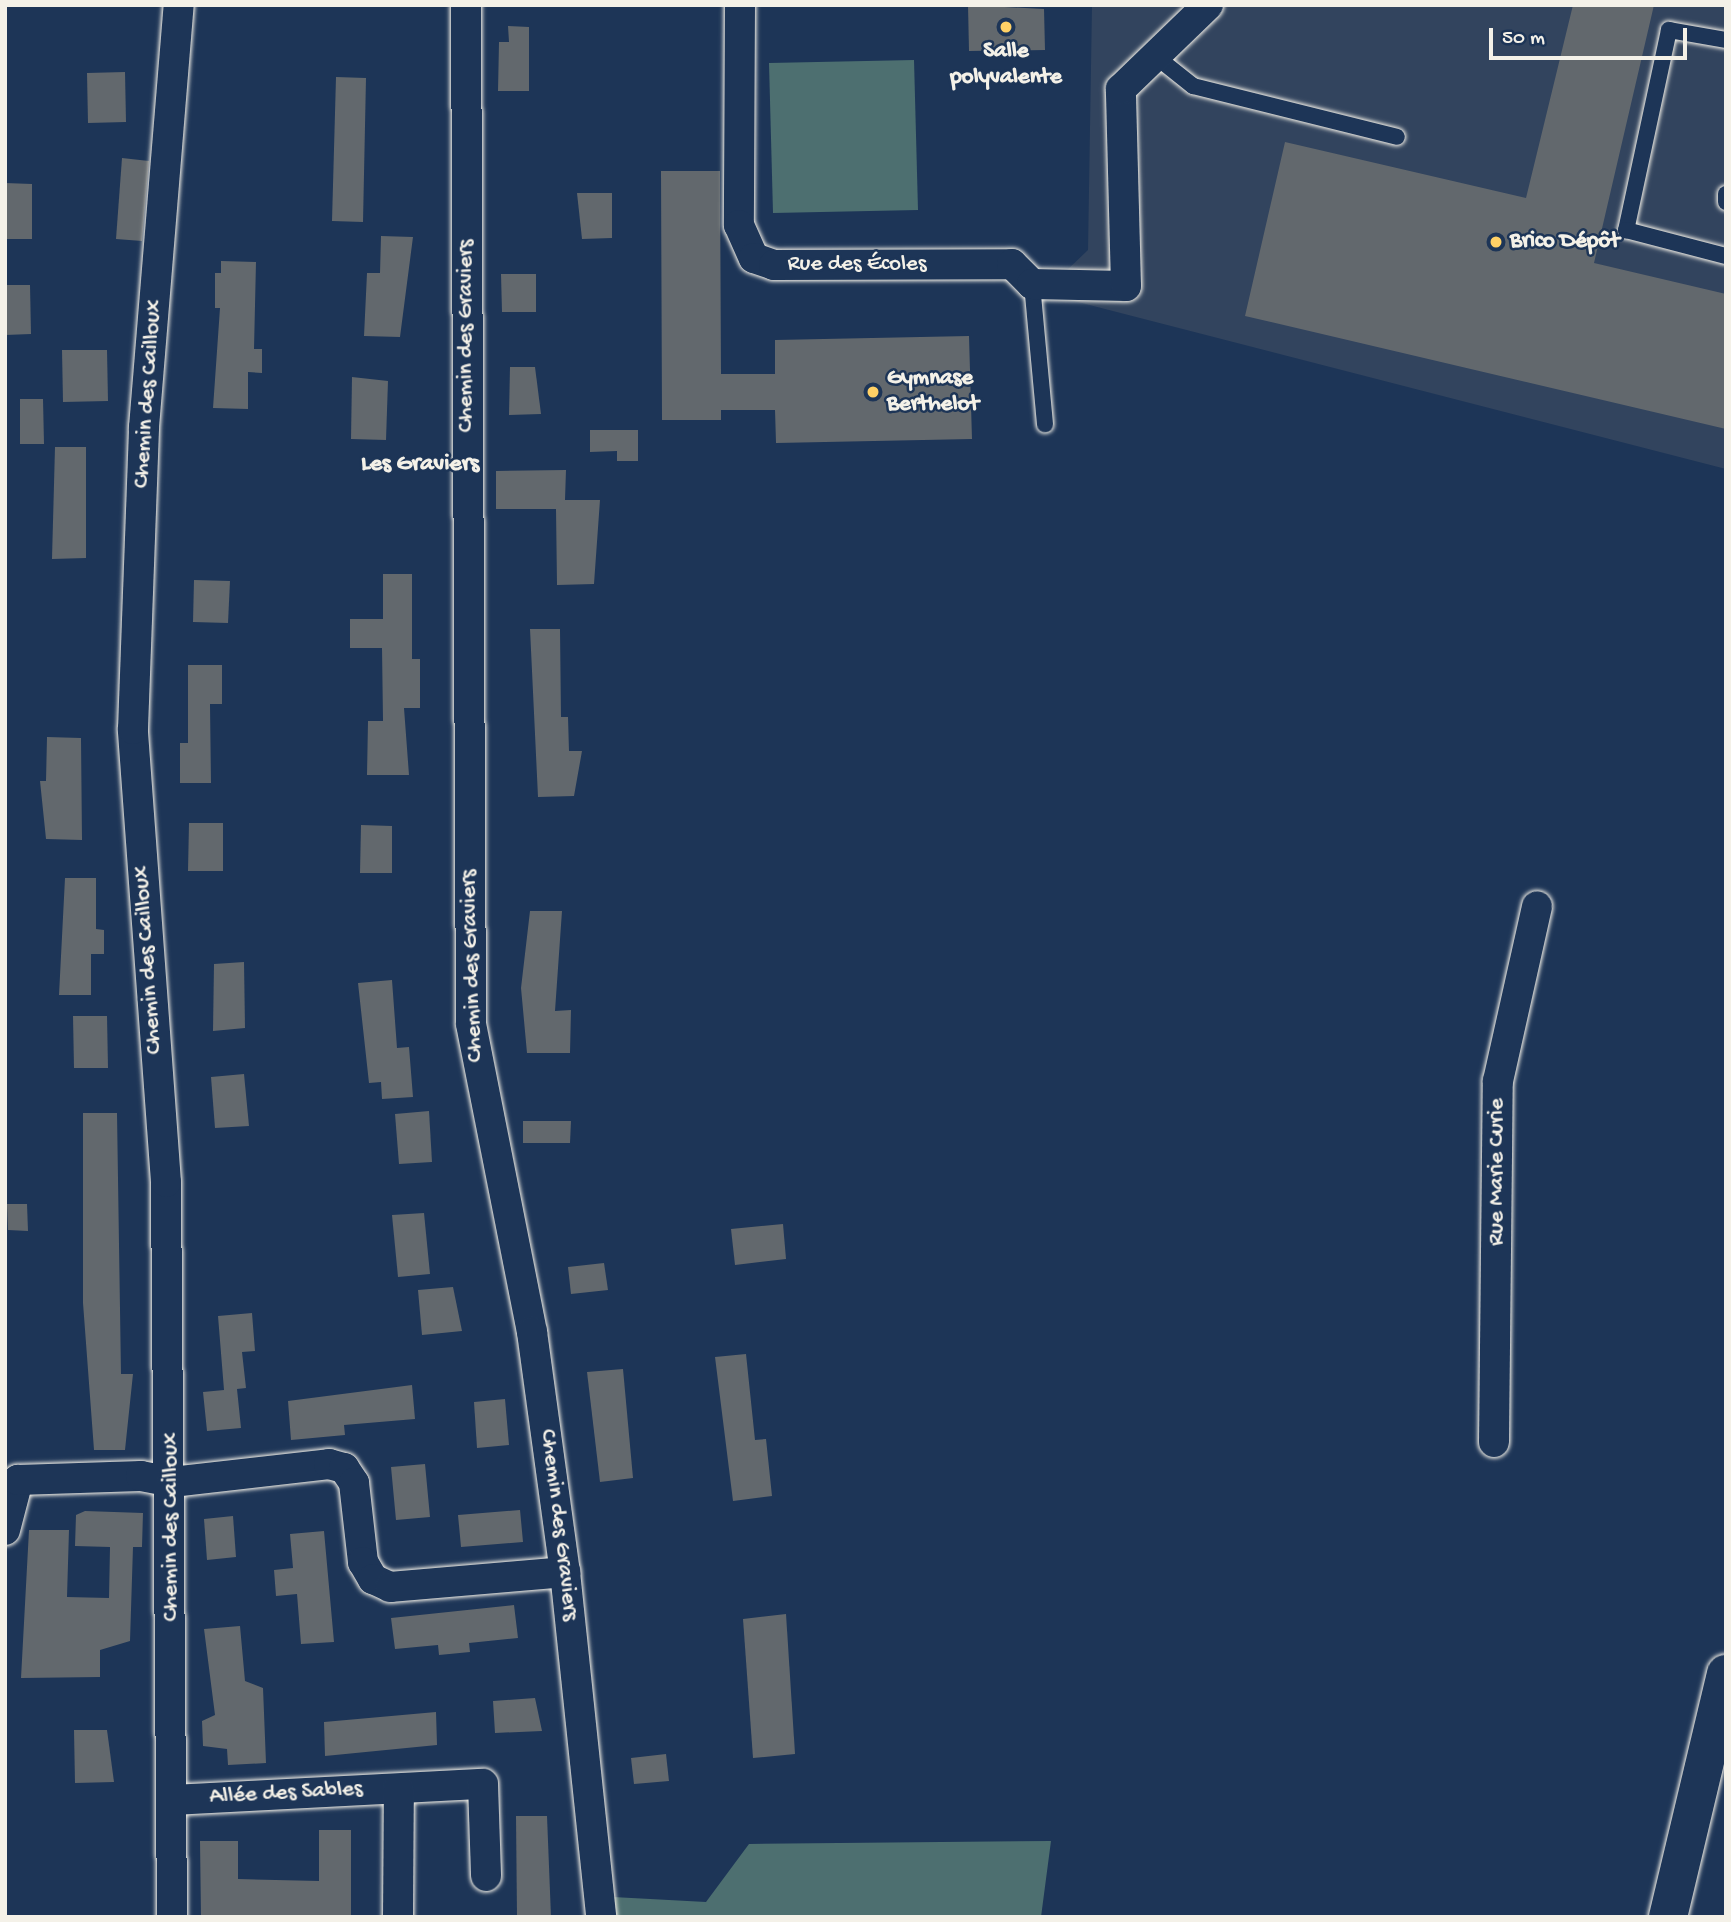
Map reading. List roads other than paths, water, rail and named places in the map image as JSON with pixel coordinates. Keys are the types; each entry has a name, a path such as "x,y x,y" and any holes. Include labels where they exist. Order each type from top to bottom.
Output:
{"main road":[{"path":"1668,1917 1726,1675"}],"street":[{"name":"Chemin des Cailloux","path":"172,1917 172,1482 166,1182 133,729 144,427 179,5"},
{"name":"Chemin des Graviers","path":"466,5 471,1024 532,1332 565,1572 601,1917"},
{"name":"Rue des Écoles","path":"740,5 738,225 754,258 774,265 1012,264 1032,284"},
{"path":"1032,284 1126,286 1121,89 1208,5"},
{"name":"Rue Marie Curie","path":"1494,1442 1498,1081 1537,906"},
{"path":"5,1530 18,1480 141,1476 172,1482 329,1464 344,1468 354,1483 363,1562 373,1579 390,1587 565,1572"},
{"name":"Allée des Sables","path":"173,1800 483,1784 486,1877"},
{"path":"398,1917 399,1788"}],"lane":[{"path":"1726,40 1669,30 1626,230 1726,257"},
{"path":"1154,55 1193,86 1398,137"},
{"path":"1726,194 1726,202"},
{"path":"1032,284 1045,424"}],"place":[{"name":"Salle polyvalente","path":"1006,27"},
{"name":"Brico Dépôt","path":"1496,242"},
{"name":"Gymnase Berthelot","path":"873,392"}],"district":[{"name":"Les Graviers","path":"420,465"}]}
